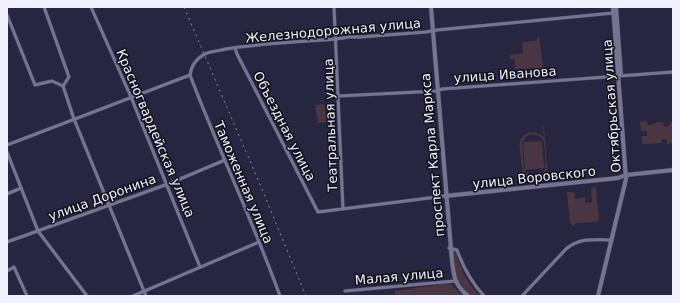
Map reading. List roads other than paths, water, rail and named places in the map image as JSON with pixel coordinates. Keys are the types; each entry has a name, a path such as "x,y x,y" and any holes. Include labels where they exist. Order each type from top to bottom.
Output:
{"street":[{"path":"44,7 68,77 63,86"},
{"name":"Красногвардейская улица","path":"91,7 168,184 200,268"},
{"name":"Театральная улица","path":"334,7 344,209"},
{"name":"проспект Карла Маркса","path":"430,7 454,281"},
{"path":"615,7 620,76"},
{"name":"Октябрьская улица","path":"599,296 627,177 614,14 615,7"},
{"name":"Железнодорожная улица","path":"190,75 191,68 195,61 202,55 235,48 614,14"},
{"path":"7,15 35,85 52,81 63,86 74,119 146,296"},
{"name":"Объездная улица","path":"235,48 318,212 344,209"},
{"name":"улица Иванова","path":"339,96 438,91 442,89 673,72"},
{"path":"7,145 190,75"},
{"name":"Таможенная улица","path":"190,75 208,123 225,160 280,296"},
{"path":"7,152 38,231 87,296"},
{"name":"улица Доронина","path":"7,242 168,184 225,160"},
{"name":"улица Воровского","path":"446,196 673,171"},
{"path":"599,296 627,177"},
{"path":"7,194 21,188"},
{"path":"344,209 446,196"},
{"path":"522,296 573,243 582,240 612,240"},
{"path":"133,296 259,242"},
{"path":"450,248 457,250 469,275 484,296"},
{"path":"7,270 14,267 27,296"},
{"path":"454,281 460,291 467,296"},
{"name":"Малая улица","path":"345,291 454,281"}],"railway":[{"path":"184,7 306,296"}]}
